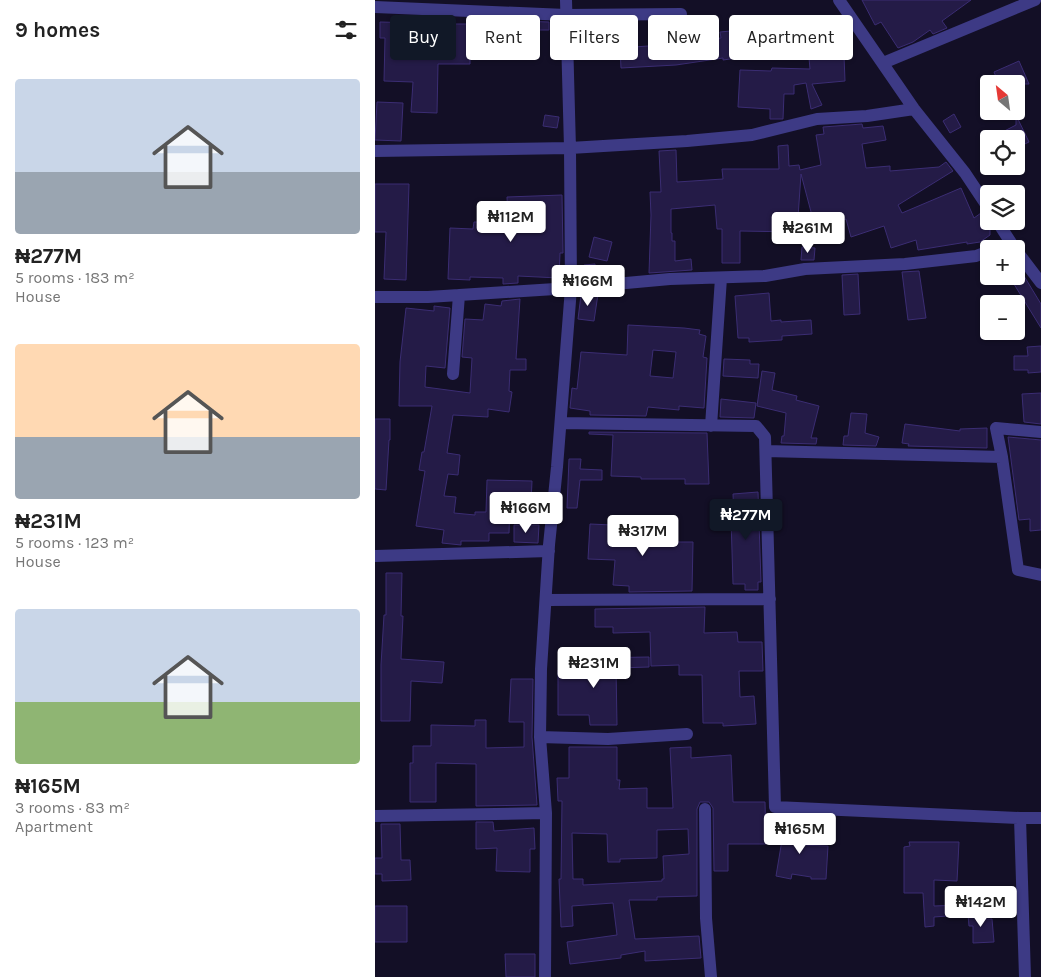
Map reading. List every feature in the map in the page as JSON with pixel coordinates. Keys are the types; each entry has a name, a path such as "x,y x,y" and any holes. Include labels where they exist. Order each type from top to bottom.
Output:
{"street":[{"path":"566,0 566,15"},
{"path":"839,0 914,109 965,173 980,196"},
{"path":"883,63 1035,0"},
{"path":"375,7 566,15 681,14"},
{"path":"545,977 546,813 541,737 541,669 571,288 567,60"},
{"path":"375,151 570,148 752,135 817,119 867,116 914,109"},
{"path":"375,297 428,297 661,280 765,276 833,266 854,267 905,264 980,255"},
{"path":"1025,262 1041,283"},
{"path":"711,426 721,278"},
{"path":"453,374 459,295"},
{"path":"561,423 756,426 765,437 775,807 1041,818"},
{"path":"1041,432 996,428 1018,570 1041,575"},
{"path":"766,451 1002,457"},
{"path":"375,556 549,551"},
{"path":"546,600 770,599"},
{"path":"541,737 608,739 687,734"},
{"path":"705,810 706,918 711,977"},
{"path":"375,816 546,813"},
{"path":"1020,818 1025,977"}],"building":[{"path":"862,0 971,0 942,21 947,28 933,34 930,30 913,42 898,48 881,22 875,25"},
{"path":"380,22 390,22 390,60 456,60 456,24 466,24 466,60 470,60 470,64 438,64 437,113 411,112 413,82 384,81 385,38 380,38"},
{"path":"540,22 549,22 549,30 540,30"},
{"path":"729,31 729,59 719,59 720,32"},
{"path":"648,46 648,60 710,60 676,65 621,68 621,60 638,60 638,47"},
{"path":"809,60 844,60 845,81 812,84 822,105 811,109 806,83 794,85 794,94 784,94 783,119 770,119 770,109 738,107 740,70 771,71 772,68 810,69"},
{"path":"1019,61 1029,84 1025,84 1025,75 995,75 994,72"},
{"path":"377,102 403,103 401,141 375,140"},
{"path":"954,114 961,127 950,133 943,121"},
{"path":"545,115 559,117 557,128 543,126"},
{"path":"1016,120 1018,120 1023,130 1006,130 1016,125"},
{"path":"862,124 863,128 883,126 886,140 862,144 866,168 890,166 890,171 939,167 946,162 953,171 898,205 902,213 961,188 974,218 980,214 980,230 990,230 990,235 980,240 980,242 967,244 967,242 918,250 916,240 891,248 884,226 851,237 846,219 815,227 801,174 797,232 740,231 740,263 722,263 722,229 717,229 715,205 671,209 671,233 672,241 675,241 675,261 691,259 692,270 649,273 650,192 661,192 659,151 676,150 677,182 723,179 722,169 779,169 778,146 788,145 789,166 799,165 800,170 821,165 816,135 824,134 823,127"},
{"path":"1025,134 1029,142 1025,144"},
{"path":"375,184 409,184 406,280 384,279 386,232 375,232"},
{"path":"562,195 563,253 560,253 559,278 518,276 518,283 503,284 503,278 470,277 470,280 448,279 450,228 473,229 474,222 508,222 507,197"},
{"path":"594,237 612,242 607,261 589,257"},
{"path":"802,247 815,248 814,260 801,260"},
{"path":"595,264 596,278 584,279 584,265"},
{"path":"919,271 926,318 908,320 902,272"},
{"path":"858,274 860,314 844,315 842,275"},
{"path":"1025,278 1041,304 1041,328 1025,302 1025,295 1021,295 1015,285 1025,285"},
{"path":"769,293 771,321 811,320 812,334 782,336 782,340 749,342 749,338 738,338 735,296"},
{"path":"598,294 594,321 578,319 581,295"},
{"path":"520,299 516,359 526,359 526,370 510,370 509,391 512,392 509,412 488,409 488,417 453,415 447,453 460,455 458,475 448,474 444,496 456,497 454,513 475,515 475,512 486,512 487,480 532,481 531,503 510,502 509,533 489,533 489,541 461,541 461,545 442,543 444,530 416,526 425,471 419,470 432,406 399,406 400,362 406,308 434,311 434,306 450,308 445,368 426,366 425,387 470,393 472,358 462,357 465,319 483,320 485,304 501,306 502,301"},
{"path":"628,325 700,330 699,334 706,336 703,357 707,358 704,408 679,406 679,410 648,407 646,416 590,415 590,411 570,408 572,388 577,389 581,352 627,355","holes":["653,350 676,352 673,378 650,376"]},
{"path":"1041,346 1041,372 1028,373 1028,370 1014,370 1014,356 1028,356 1027,347"},
{"path":"724,359 750,360 750,364 759,364 758,378 723,376"},
{"path":"762,371 775,373 772,390 797,396 796,400 819,406 811,438 817,438 816,444 781,443 782,436 784,436 786,413 757,406"},
{"path":"1041,393 1041,424 1024,422 1022,394"},
{"path":"721,399 756,403 754,418 720,417"},
{"path":"851,413 867,414 865,433 879,437 876,446 843,445 844,436 848,436"},
{"path":"375,419 390,419 386,490 375,489"},
{"path":"905,424 960,431 960,429 987,428 987,448 908,446 909,444 902,443"},
{"path":"589,432 707,433 709,484 685,484 685,479 641,479 641,477 611,476 613,435 589,434"},
{"path":"1008,437 1041,440 1041,530 1030,531 1030,519 1019,520"},
{"path":"569,459 581,459 580,469 602,470 602,480 580,480 577,508 567,508"},
{"path":"758,492 761,582 758,582 758,590 745,590 745,584 733,584 731,518 734,518 733,494"},
{"path":"635,522 665,524 664,542 693,542 692,591 629,592 629,586 613,585 615,560 588,559 590,524 635,526"},
{"path":"514,525 539,525 538,543 514,542"},
{"path":"386,573 402,573 401,659 444,662 442,683 411,681 410,721 381,721 381,665 384,615 386,615"},
{"path":"705,607 704,633 737,632 738,642 762,642 763,671 739,671 740,697 754,696 756,724 723,726 723,723 703,723 702,675 679,675 679,665 651,666 650,632 613,633 613,627 595,627 595,609"},
{"path":"649,657 649,667 616,668 617,725 590,725 589,715 558,715 558,670 591,670 591,658"},
{"path":"511,679 533,679 532,737 537,805 476,806 476,764 436,763 436,802 410,802 410,763 413,763 413,746 431,746 431,725 475,726 475,720 486,720 486,748 524,747 524,722 509,722"},
{"path":"569,747 617,747 617,780 620,780 619,789 647,788 647,808 673,808 670,748 691,747 691,758 731,755 733,802 765,802 766,844 728,844 728,871 714,871 713,808 709,802 700,802 697,809 697,896 657,897 657,900 629,900 635,939 699,936 701,958 645,961 645,951 621,955 621,958 570,964 567,942 617,935 613,903 572,906 573,926 561,927 559,879 561,879 562,801 558,801 557,778 569,778","holes":["688,829 689,854 663,856 664,879 662,881 583,885 583,879 573,879 572,833 607,834 608,862 620,862 620,859 657,858 657,830"]},
{"path":"786,816 801,818 797,845 828,846 826,879 811,879 811,877 792,874 791,879 776,876"},
{"path":"476,822 493,822 494,831 534,828 535,849 530,849 530,872 496,871 497,848 476,849"},
{"path":"381,824 400,824 401,860 410,860 411,880 382,881 382,874 375,874 375,858 382,858"},
{"path":"909,842 959,842 957,881 934,880 934,906 960,905 961,915 934,917 934,926 925,927 923,893 904,893 904,847 910,846"},
{"path":"375,906 407,906 407,942 375,942"},
{"path":"983,913 984,919 992,919 994,942 973,943 973,926 969,926 968,914"},
{"path":"505,954 535,954 535,977 506,977"}]}
